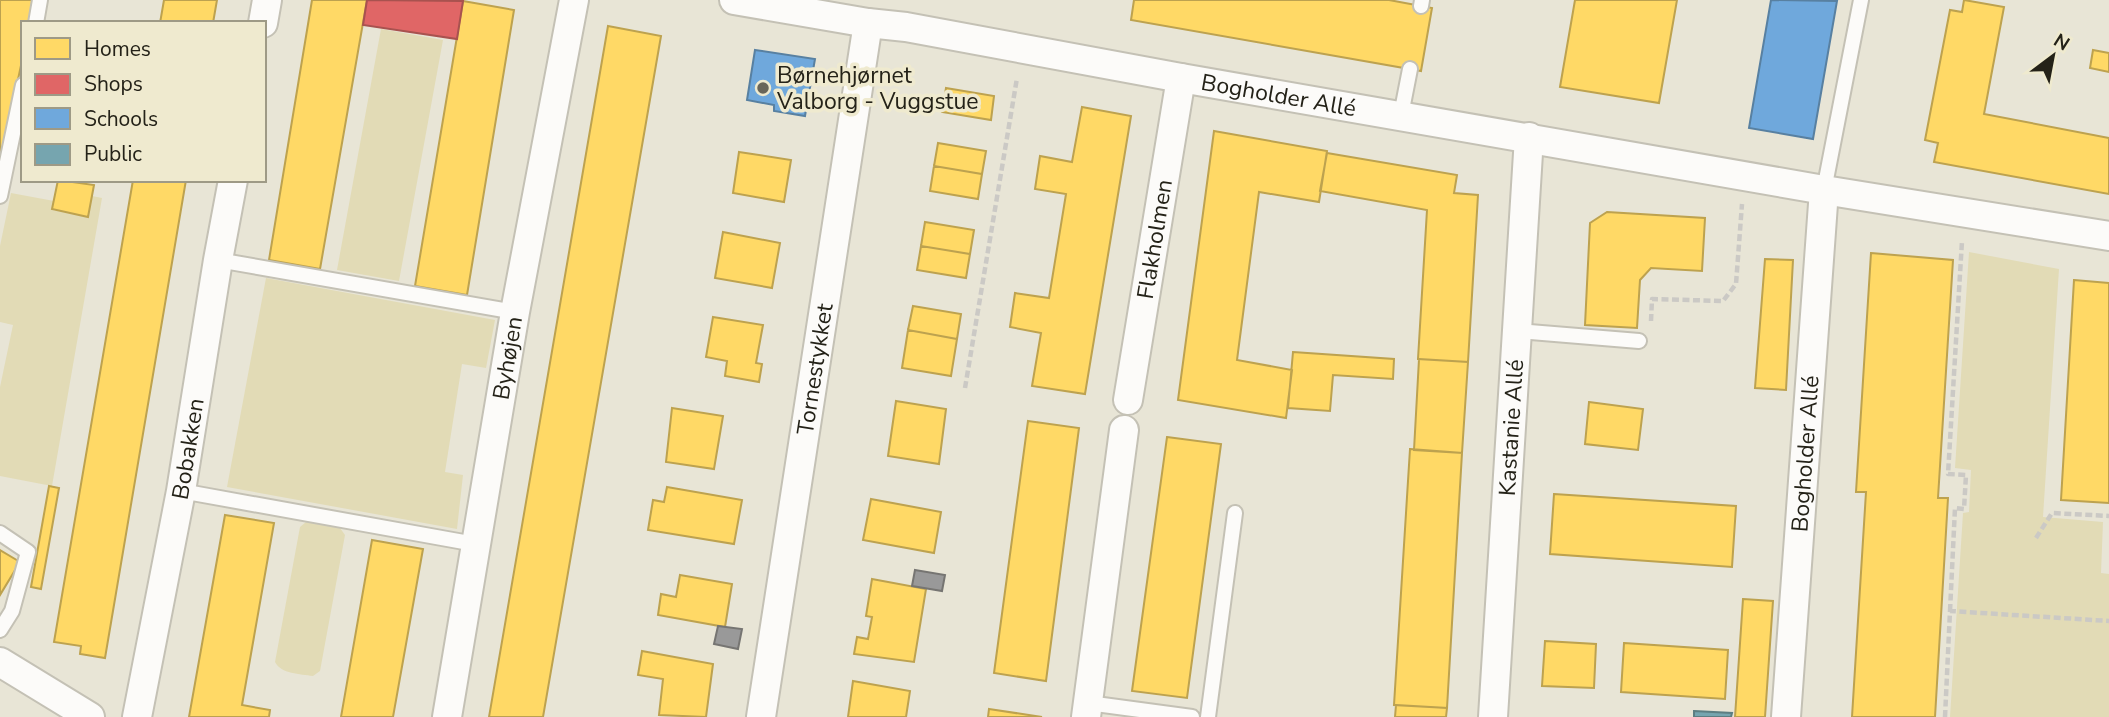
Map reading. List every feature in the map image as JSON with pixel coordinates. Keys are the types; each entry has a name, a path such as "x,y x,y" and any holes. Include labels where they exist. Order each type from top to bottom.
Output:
{"street":[{"path":"263,21 267,0"},
{"name":"Byhøjen","path":"447,717 515,312 574,0"},
{"name":"Bogholder Allé","path":"734,0 905,27 1824,190 2109,236"},
{"name":"Tornestykket","path":"761,717 868,23"},
{"name":"Flakholmen","path":"1128,400 1181,78"},
{"name":"Kastanie Allé","path":"1493,717 1529,137"},
{"name":"Bobakken","path":"137,717 181,491 233,182"},
{"name":"Bogholder Allé","path":"1786,717 1824,190"},
{"path":"1087,710 1124,430"},
{"path":"0,662 90,717"}],"lane":[{"path":"36,21 40,0"},
{"path":"1824,190 1861,0"},
{"path":"1401,115 1410,69"},
{"path":"0,196 21,95"},
{"path":"218,260 515,312"},
{"path":"1517,331 1639,341"},
{"path":"181,491 475,544"},
{"path":"1208,717 1235,513"},
{"path":"0,533 28,552 12,611 0,630"},
{"path":"1087,710 1192,717"}],"path":[{"path":"965,388 1022,49"},
{"path":"1639,341 1649,342 1652,299 1723,301 1736,284 1744,175"},
{"path":"1945,717 1955,508 1964,509 1966,475 1948,474 1964,212"},
{"path":"2036,538 2052,513 2109,516"},
{"path":"1950,611 2109,621"}],"shaded area":[{"path":"381,29 443,40 399,281 337,270"},
{"path":"11,193 54,201 52,210 87,217 92,196 102,198 52,486 0,476 0,387 13,325 0,322 0,246"},
{"path":"1969,252 2059,269 2043,517 2103,522 2101,573 2109,574 2109,717 1950,717 1963,513 1969,512 1971,470 1955,468"},
{"path":"266,278 495,320 486,368 462,364 445,472 463,475 457,529 227,487"},
{"path":"306,522 340,528 345,535 320,671 313,676 286,671 275,662 300,527"}],"building: Homes":[{"path":"0,0 35,0 30,21 21,21 21,65 0,164"},
{"path":"164,0 217,0 213,21 160,21"},
{"path":"312,0 367,0 320,269 269,260"},
{"path":"1134,0 1389,0 1432,8 1421,71 1131,20"},
{"path":"1575,0 1677,0 1659,103 1560,87"},
{"path":"1964,0 2004,7 1984,114 2109,138 2109,194 1934,162 1938,143 1925,140 1950,10 1962,12"},
{"path":"463,1 514,10 467,295 415,286"},
{"path":"608,26 661,36 543,717 489,717"},
{"path":"2093,50 2109,53 2109,72 2090,68"},
{"path":"946,88 994,96 991,120 942,112"},
{"path":"1082,107 1131,116 1085,394 1032,386 1041,333 1010,327 1015,293 1049,298 1066,194 1035,189 1040,156 1072,162"},
{"path":"1214,131 1327,151 1319,202 1259,192 1237,360 1292,370 1286,418 1178,400"},
{"path":"938,143 986,151 982,174 934,166"},
{"path":"739,152 791,160 784,202 733,193"},
{"path":"1327,153 1457,175 1454,193 1478,195 1468,362 1418,359 1427,210 1320,191"},
{"path":"934,166 982,174 978,199 930,191"},
{"path":"58,182 94,185 88,217 52,209"},
{"path":"133,182 186,182 105,658 80,654 81,646 54,642"},
{"path":"1607,212 1705,218 1702,271 1651,268 1640,280 1637,328 1585,325 1590,223"},
{"path":"925,222 974,230 970,254 921,246"},
{"path":"723,232 780,243 772,288 715,278"},
{"path":"921,246 970,254 966,278 917,270"},
{"path":"1871,253 1953,260 1938,498 1948,498 1935,717 1852,717 1866,492 1856,492"},
{"path":"1765,259 1793,260 1786,390 1755,388"},
{"path":"2074,280 2109,283 2109,503 2061,500"},
{"path":"913,306 961,314 957,339 908,330"},
{"path":"713,317 763,325 756,363 762,364 759,382 725,376 727,361 706,357"},
{"path":"908,330 957,339 951,376 902,368"},
{"path":"1293,352 1394,359 1393,379 1333,375 1330,411 1288,408"},
{"path":"1419,359 1468,362 1462,453 1414,450"},
{"path":"896,401 946,409 939,464 888,456"},
{"path":"1589,402 1643,409 1638,450 1585,444"},
{"path":"672,408 723,416 714,469 666,462"},
{"path":"1028,421 1079,428 1046,681 994,673"},
{"path":"1167,437 1221,444 1187,698 1132,691"},
{"path":"1410,449 1462,453 1447,708 1394,705"},
{"path":"49,486 59,488 41,589 31,587"},
{"path":"667,487 742,500 734,544 648,530 653,500 664,502"},
{"path":"1554,494 1736,506 1732,567 1550,554"},
{"path":"871,499 941,512 934,553 863,540"},
{"path":"225,515 274,523 242,705 270,710 269,717 189,717"},
{"path":"372,540 423,549 393,717 341,717"},
{"path":"0,550 20,562 0,595"},
{"path":"680,575 732,584 725,627 658,615 661,594 676,597"},
{"path":"872,579 926,589 914,662 854,654 857,637 868,639 872,617 866,616"},
{"path":"1743,599 1773,601 1765,717 1735,717"},
{"path":"1545,641 1596,644 1594,688 1542,686"},
{"path":"1624,643 1728,650 1725,699 1621,692"},
{"path":"642,651 713,664 706,717 659,715 663,679 638,675"},
{"path":"853,681 910,691 906,717 848,717"},
{"path":"1396,705 1447,708 1446,717 1395,717"},
{"path":"989,709 1042,717 988,717"}],"building: Shops":[{"path":"367,0 463,1 457,39 363,25"}],"building: Schools":[{"path":"1771,0 1837,1 1813,139 1749,128"},
{"path":"755,50 815,59 805,116 774,111 774,105 747,100"}],"building: Public":[{"path":"1694,711 1732,713 1731,717 1694,717"}],"building: Industry":[{"path":"915,570 945,575 942,591 912,586"},
{"path":"718,626 742,629 738,649 714,644"}],"place":[{"name":"Børnehjørnet Valborg - Vuggstue","path":"763,88"}]}
